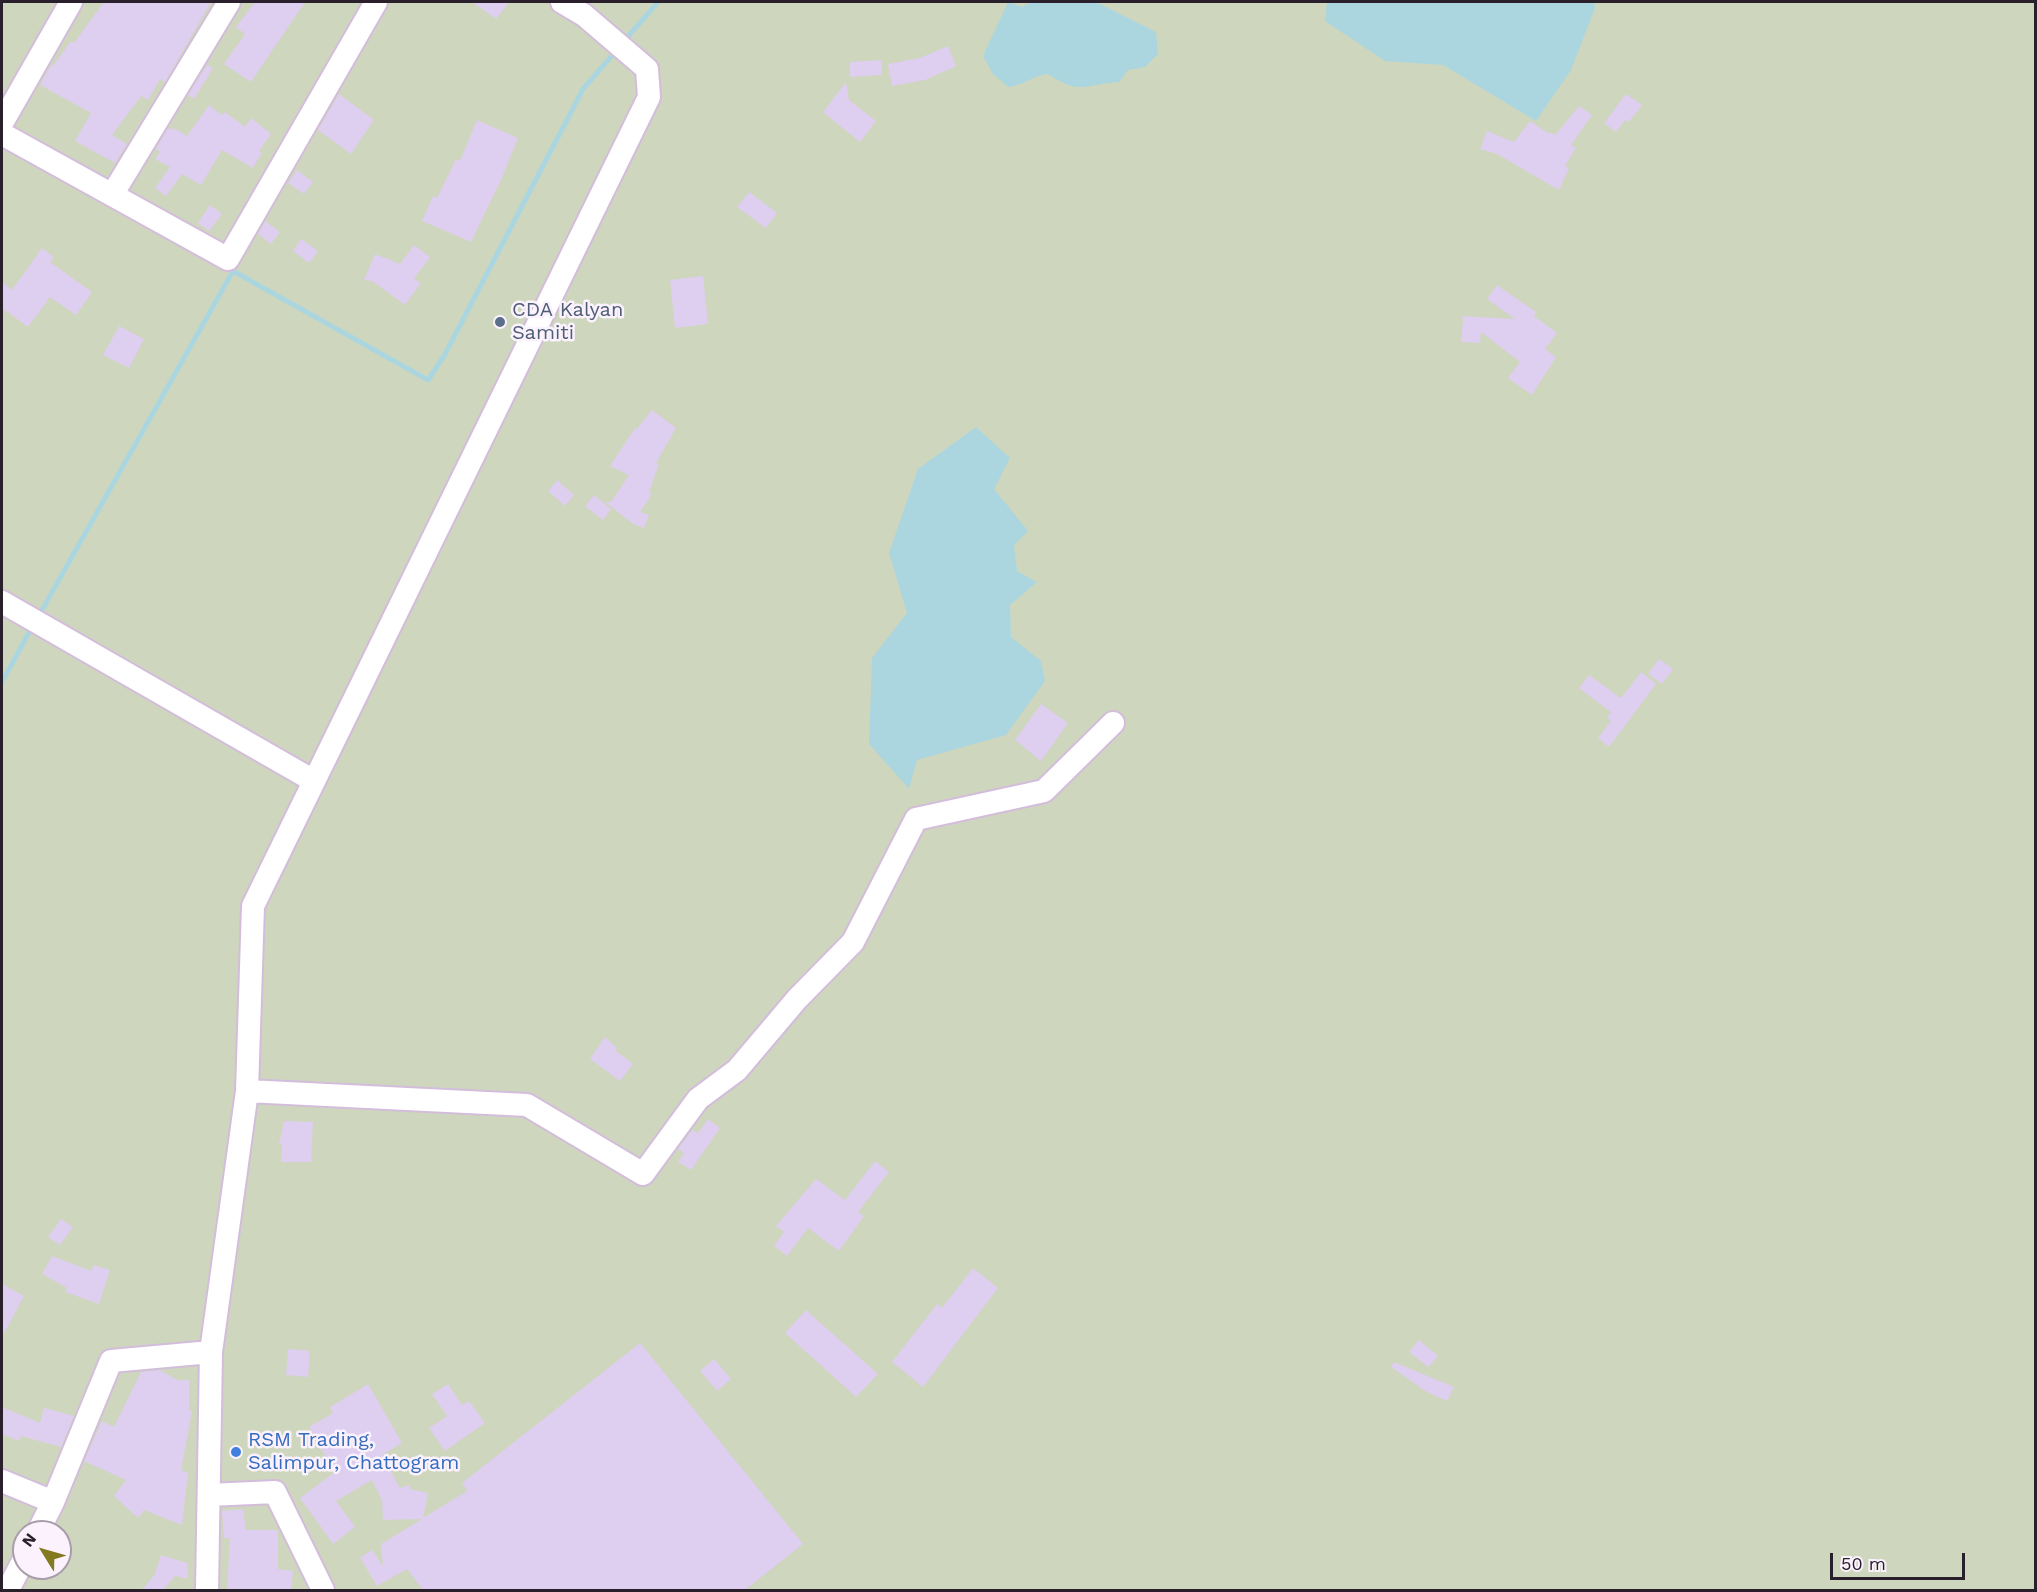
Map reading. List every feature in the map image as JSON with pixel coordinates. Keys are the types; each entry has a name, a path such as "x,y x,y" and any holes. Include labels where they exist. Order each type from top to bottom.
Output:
{"street":[{"path":"2,123 71,2"},
{"path":"112,195 229,2"},
{"path":"2,134 228,259 376,2"},
{"path":"207,1590 211,1352 247,1091 253,906 649,97 647,69 584,15 562,2"},
{"path":"6,604 314,781"},
{"path":"247,1091 527,1105 643,1174 699,1100 737,1070 797,999 853,942 916,819 1044,791 1113,723"},
{"path":"44,1520 111,1361 211,1352"},
{"path":"2,1481 53,1502"},
{"path":"209,1495 275,1492 323,1590"}],"green space":[{"path":"2,2 2035,2 2035,1590 2,1590"}],"water":[{"path":"1008,2 1022,7 1031,2 1096,2 1156,32 1158,54 1145,67 1128,70 1119,82 1076,87 1048,74 1008,87 993,74 983,56"},
{"path":"1327,2 1594,2 1595,8 1571,70 1536,121 1443,65 1385,61 1325,21"},
{"path":"976,427 1010,458 994,489 1028,531 1014,545 1017,571 1037,582 1010,605 1011,637 1041,661 1045,681 1006,735 917,760 909,789 869,744 872,658 907,613 889,553 918,469"}],"building":[{"path":"104,2 211,2 165,82 160,79 148,100 141,96 112,135 127,144 115,163 75,141 91,113 40,85 51,65 53,66 71,41 74,43"},
{"path":"255,2 305,2 251,82 224,64 245,34 236,27"},
{"path":"472,2 509,2 496,19"},
{"path":"948,46 956,66 925,80 892,86 888,64 920,58"},
{"path":"882,60 882,75 850,77 850,62"},
{"path":"207,65 213,68 194,99 188,95"},
{"path":"846,82 849,100 876,121 860,142 823,112"},
{"path":"339,94 374,120 351,154 318,130"},
{"path":"1626,94 1642,105 1629,122 1625,120 1616,132 1604,123"},
{"path":"209,105 222,115 225,112 245,127 251,118 271,134 259,151 262,152 253,168 222,150 201,185 182,174 166,196 155,188 170,167 155,159 160,152 156,149 168,128 172,130 174,128 187,136"},
{"path":"1579,106 1592,115 1571,145 1576,148 1565,166 1569,168 1559,190 1497,154 1480,149 1487,131 1514,142 1530,121 1549,134 1550,132 1555,135"},
{"path":"477,120 518,138 501,180 471,242 422,221 433,196 437,198 456,159 460,161"},
{"path":"297,170 313,182 304,194 288,183"},
{"path":"749,192 777,213 766,228 737,207"},
{"path":"210,205 222,214 209,231 198,223"},
{"path":"265,221 280,232 271,244 258,234"},
{"path":"301,239 318,251 309,263 293,251"},
{"path":"414,245 430,257 414,279 421,283 405,305 372,281 364,280 375,254 400,264"},
{"path":"42,248 54,257 50,262 92,292 76,315 50,297 28,327 2,308 2,282 12,290"},
{"path":"703,276 708,324 675,328 670,280"},
{"path":"1497,285 1536,312 1534,316 1557,333 1545,349 1556,357 1532,395 1508,378 1520,362 1481,332 1480,343 1461,342 1463,318 1460,316 1515,319 1487,299"},
{"path":"119,326 144,339 129,368 103,355"},
{"path":"652,410 676,428 656,463 659,464 649,492 652,494 640,512 649,515 644,528 633,524 605,502 611,502 629,475 610,466 635,428 637,429"},
{"path":"557,480 574,495 565,506 548,491"},
{"path":"594,495 611,509 603,520 585,506"},
{"path":"1659,659 1673,669 1662,684 1648,674"},
{"path":"1641,672 1656,684 1609,747 1598,738 1611,721 1607,718 1611,712 1579,688 1589,675 1621,698"},
{"path":"1041,704 1068,723 1041,761 1015,740"},
{"path":"605,1037 617,1048 615,1050 633,1064 620,1081 590,1059"},
{"path":"708,1119 720,1128 691,1170 678,1162 684,1153 678,1149 692,1130 698,1133"},
{"path":"284,1121 313,1122 311,1162 281,1162 282,1144 279,1144"},
{"path":"875,1161 889,1172 858,1212 864,1216 839,1251 808,1228 787,1256 774,1246 784,1232 776,1226 816,1179 845,1200"},
{"path":"61,1219 73,1227 60,1245 48,1237"},
{"path":"52,1256 91,1271 94,1265 110,1270 99,1304 65,1292 67,1288 42,1274"},
{"path":"973,1268 998,1288 923,1387 892,1362 937,1304 942,1308"},
{"path":"2,1284 24,1296 2,1337"},
{"path":"806,1310 878,1374 856,1397 785,1333"},
{"path":"1419,1340 1438,1356 1428,1367 1409,1352"},
{"path":"640,1343 803,1544 745,1590 423,1590 407,1569 377,1586 360,1558 372,1550 383,1566 381,1544 422,1519 383,1520 382,1500 372,1480 336,1501 355,1527 333,1544 300,1498 335,1472 309,1427 333,1413 330,1407 368,1384 402,1443 382,1455 400,1488 409,1485 410,1489 428,1493 423,1518 467,1491 462,1483"},
{"path":"288,1349 310,1351 308,1377 286,1375"},
{"path":"714,1359 731,1379 717,1391 700,1371"},
{"path":"1394,1362 1454,1387 1447,1401 1425,1391 1391,1367"},
{"path":"160,1370 177,1380 189,1380 189,1411 192,1411 181,1471 188,1472 182,1525 144,1510 138,1518 114,1496 126,1480 84,1461 102,1421 114,1427 141,1372"},
{"path":"448,1384 462,1405 469,1401 485,1423 445,1451 429,1428 447,1416 432,1394"},
{"path":"2,1407 40,1423 44,1408 74,1416 61,1447 21,1436 19,1441 2,1434"},
{"path":"243,1509 246,1530 278,1530 278,1569 293,1571 291,1590 227,1590 230,1538 224,1538 222,1511"},
{"path":"161,1555 187,1563 188,1579 175,1576 163,1590 142,1590 155,1574"}],"waterway":[{"path":"624,41 658,2"},
{"path":"38,617 233,271 428,380 444,356 583,89 616,51"},
{"path":"2,682 33,625"}],"place":[{"name":"CDA Kalyan Samiti","path":"500,322"},
{"name":"RSM Trading, Salimpur, Chattogram","path":"236,1452"}]}
